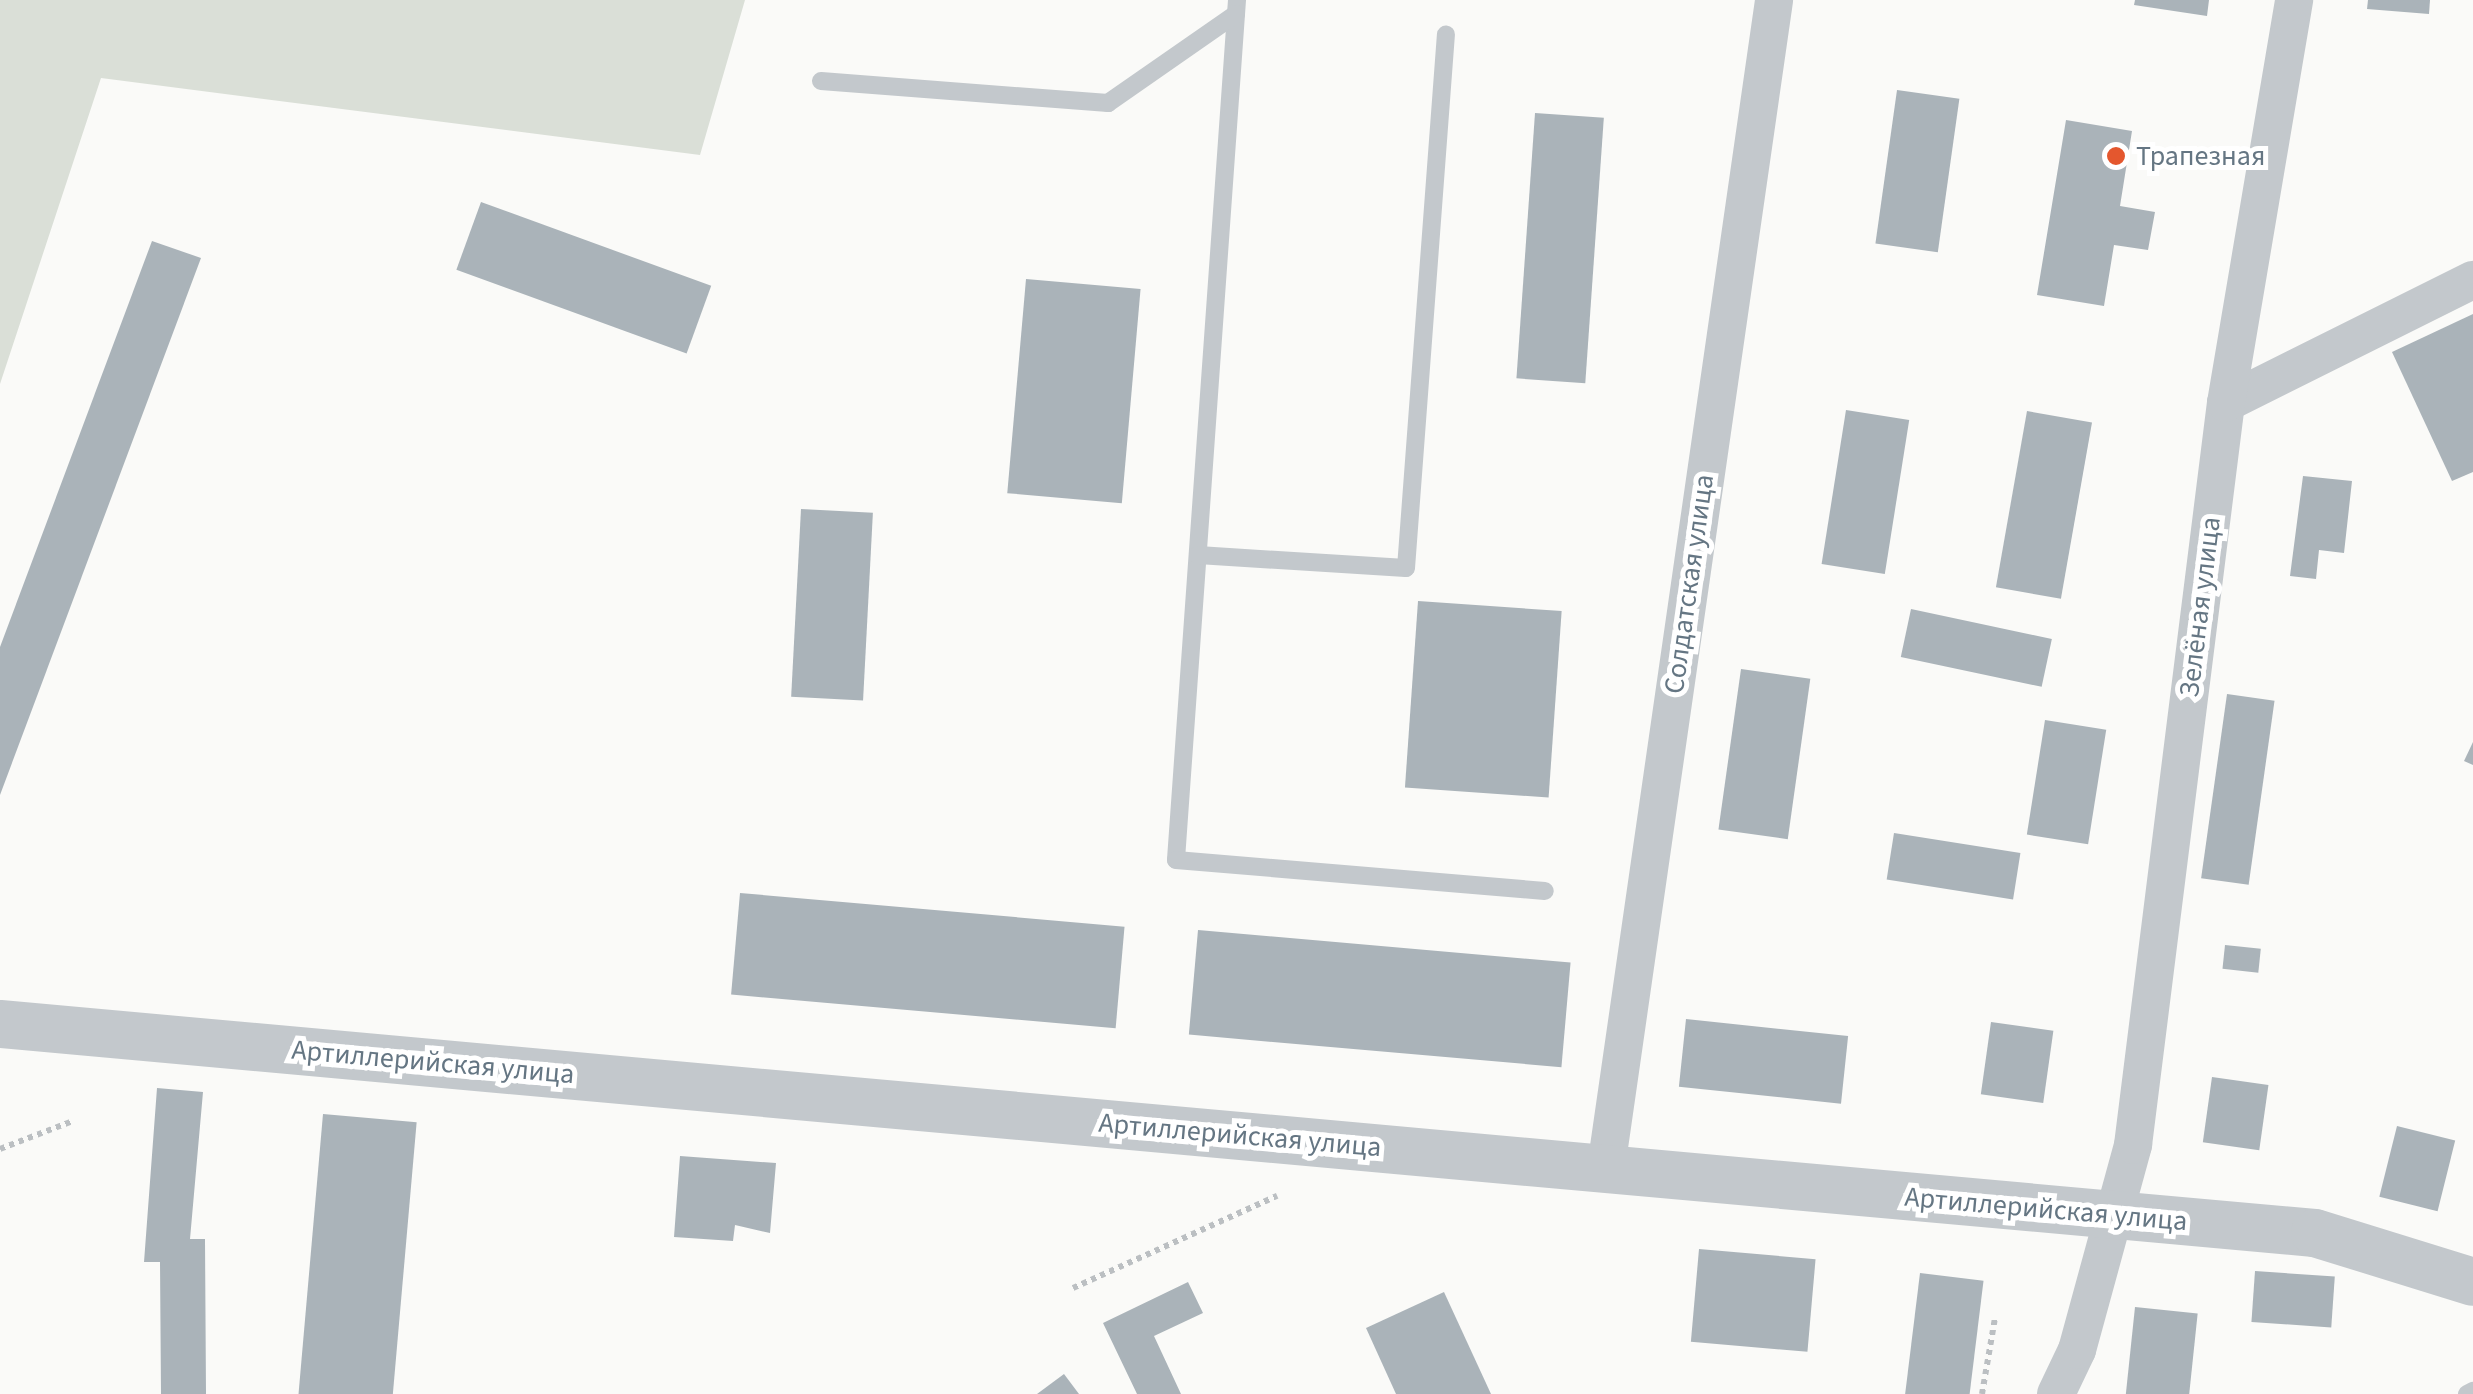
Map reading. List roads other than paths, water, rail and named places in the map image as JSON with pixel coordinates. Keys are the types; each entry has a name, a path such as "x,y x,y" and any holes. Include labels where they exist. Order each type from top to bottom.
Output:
{"street":[{"name":"Солдатская улица","path":"1606,1168 1774,0"},
{"name":"Зелёная улица","path":"2056,1394 2077,1350 2133,1145 2226,403 2294,0"},
{"path":"2226,403 2473,280"},
{"name":"Артиллерийская улица","path":"0,1024 2314,1234 2473,1282"}],"lane":[{"path":"821,81 1108,103 1236,7"},
{"path":"1236,7 1176,860 1546,891"},
{"path":"1198,555 1406,568 1446,34"}],"place":[{"name":"Трапезная","path":"2116,156"}]}
